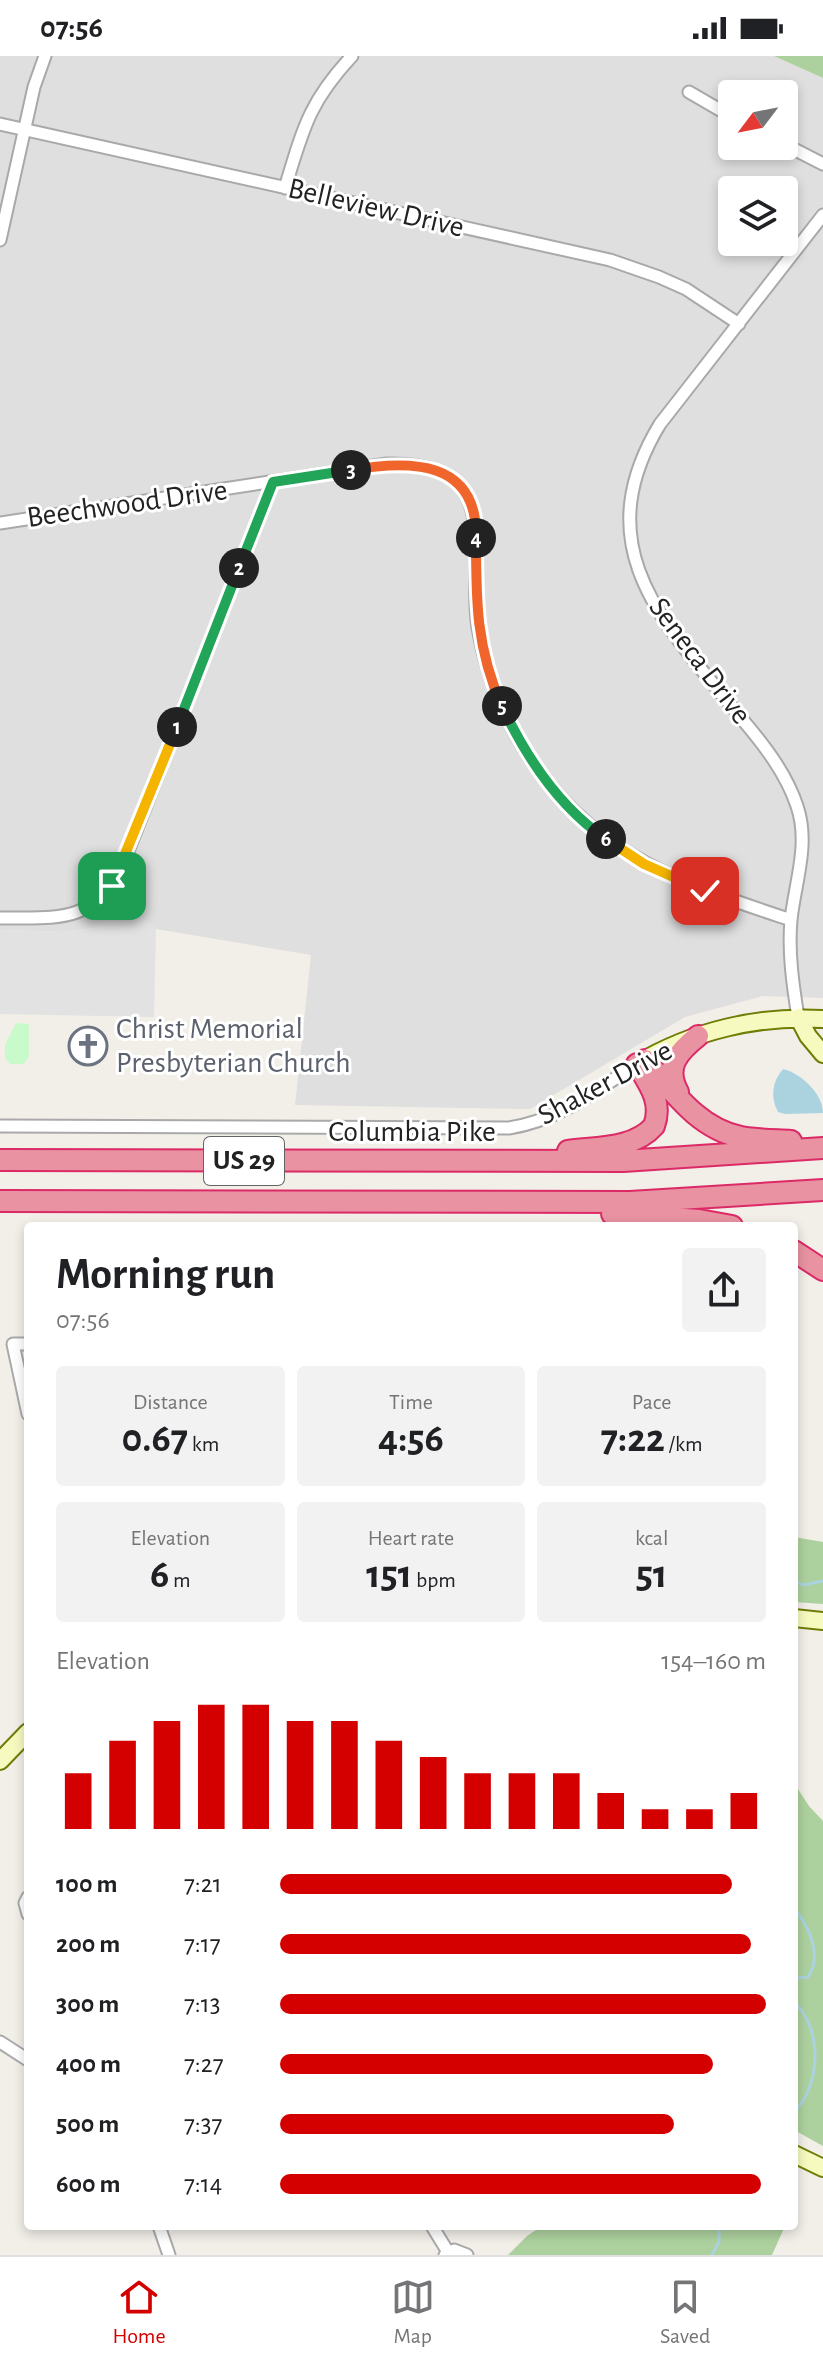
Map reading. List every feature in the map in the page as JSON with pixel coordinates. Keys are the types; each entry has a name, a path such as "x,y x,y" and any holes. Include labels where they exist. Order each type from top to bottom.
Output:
{"highway":[{"path":"686,1106 674,1084 673,1064 676,1056 698,1036"},
{"path":"641,1062 686,1106 715,1128 739,1137 823,1146"},
{"path":"489,1162 626,1143 647,1134 654,1126 658,1107 641,1062"},
{"name":"Columbia Pike","path":"0,1160 639,1160 823,1146"},
{"name":"US 29","path":"0,1201 630,1202 823,1190"},
{"path":"429,1202 710,1222"},
{"path":"798,1254 823,1270"}],"street":[{"path":"0,240 24,130 45,56"},
{"path":"285,188 310,111 319,95 352,56"},
{"path":"689,92 718,109"},
{"name":"Belleview Drive","path":"0,124 636,268 686,289 739,324"},
{"path":"798,151 823,164"},
{"name":"Seneca Drive","path":"823,215 660,424 646,448 632,493 629,519 631,542 645,586 664,621 765,747 791,789 799,809 802,848 791,920 791,955 798,1017 823,1054"},
{"name":"Beechwood Drive","path":"0,523 401,463 437,469 456,482 474,514 478,624 489,673 511,724 539,772 596,833 644,864 705,891 791,920"},
{"path":"0,918 79,912 94,905 112,886 273,482"},
{"name":"Shaker Drive","path":"0,1126 509,1128 542,1122 561,1113 641,1062 698,1036 738,1025 798,1017 823,1019"},
{"path":"24,1344 13,1344 24,1395"},
{"path":"798,1618 823,1621"},
{"path":"0,1761 24,1736"},
{"path":"0,2042 24,2057"},
{"path":"798,2156 823,2168"},
{"path":"160,2230 169,2255"},
{"path":"434,2230 447,2254 460,2250 467,2255"}],"shaded area":[{"path":"0,56 774,56 823,78 823,998 763,996 685,1017 530,1109 295,1105 311,955 156,929 119,900 95,928 65,932 0,930"},
{"path":"119,900 156,929 154,1017 0,1014 0,930 64,932 95,928"}],"green space":[{"path":"774,56 823,56 823,78"},
{"path":"16,1023 29,1024 29,1056 24,1064 10,1064 5,1058 5,1045"},
{"path":"798,1538 823,1542 823,1604 798,1602"},
{"path":"798,1789 823,1821 823,2146 798,2132"},
{"path":"536,2230 783,2230 772,2255 508,2255"}],"water":[{"path":"783,1069 810,1085 823,1113 778,1112 773,1090"}],"waterway":[{"path":"798,1583 803,1585 823,1581"},
{"path":"798,1914 809,1932 814,1951 808,1977 798,1978"},
{"path":"798,2007 810,2027 815,2057 809,2087 798,2107"},
{"path":"712,2255 719,2242 719,2230"}],"place":[{"name":"Christ Memorial Presbyterian Church","path":"88,1046"}],"route":[{"path":"112,886 273,482 401,463 437,469 456,482 470,504 477,531 476,600 482,650 511,724 539,772 596,833 644,864 705,891"}]}
